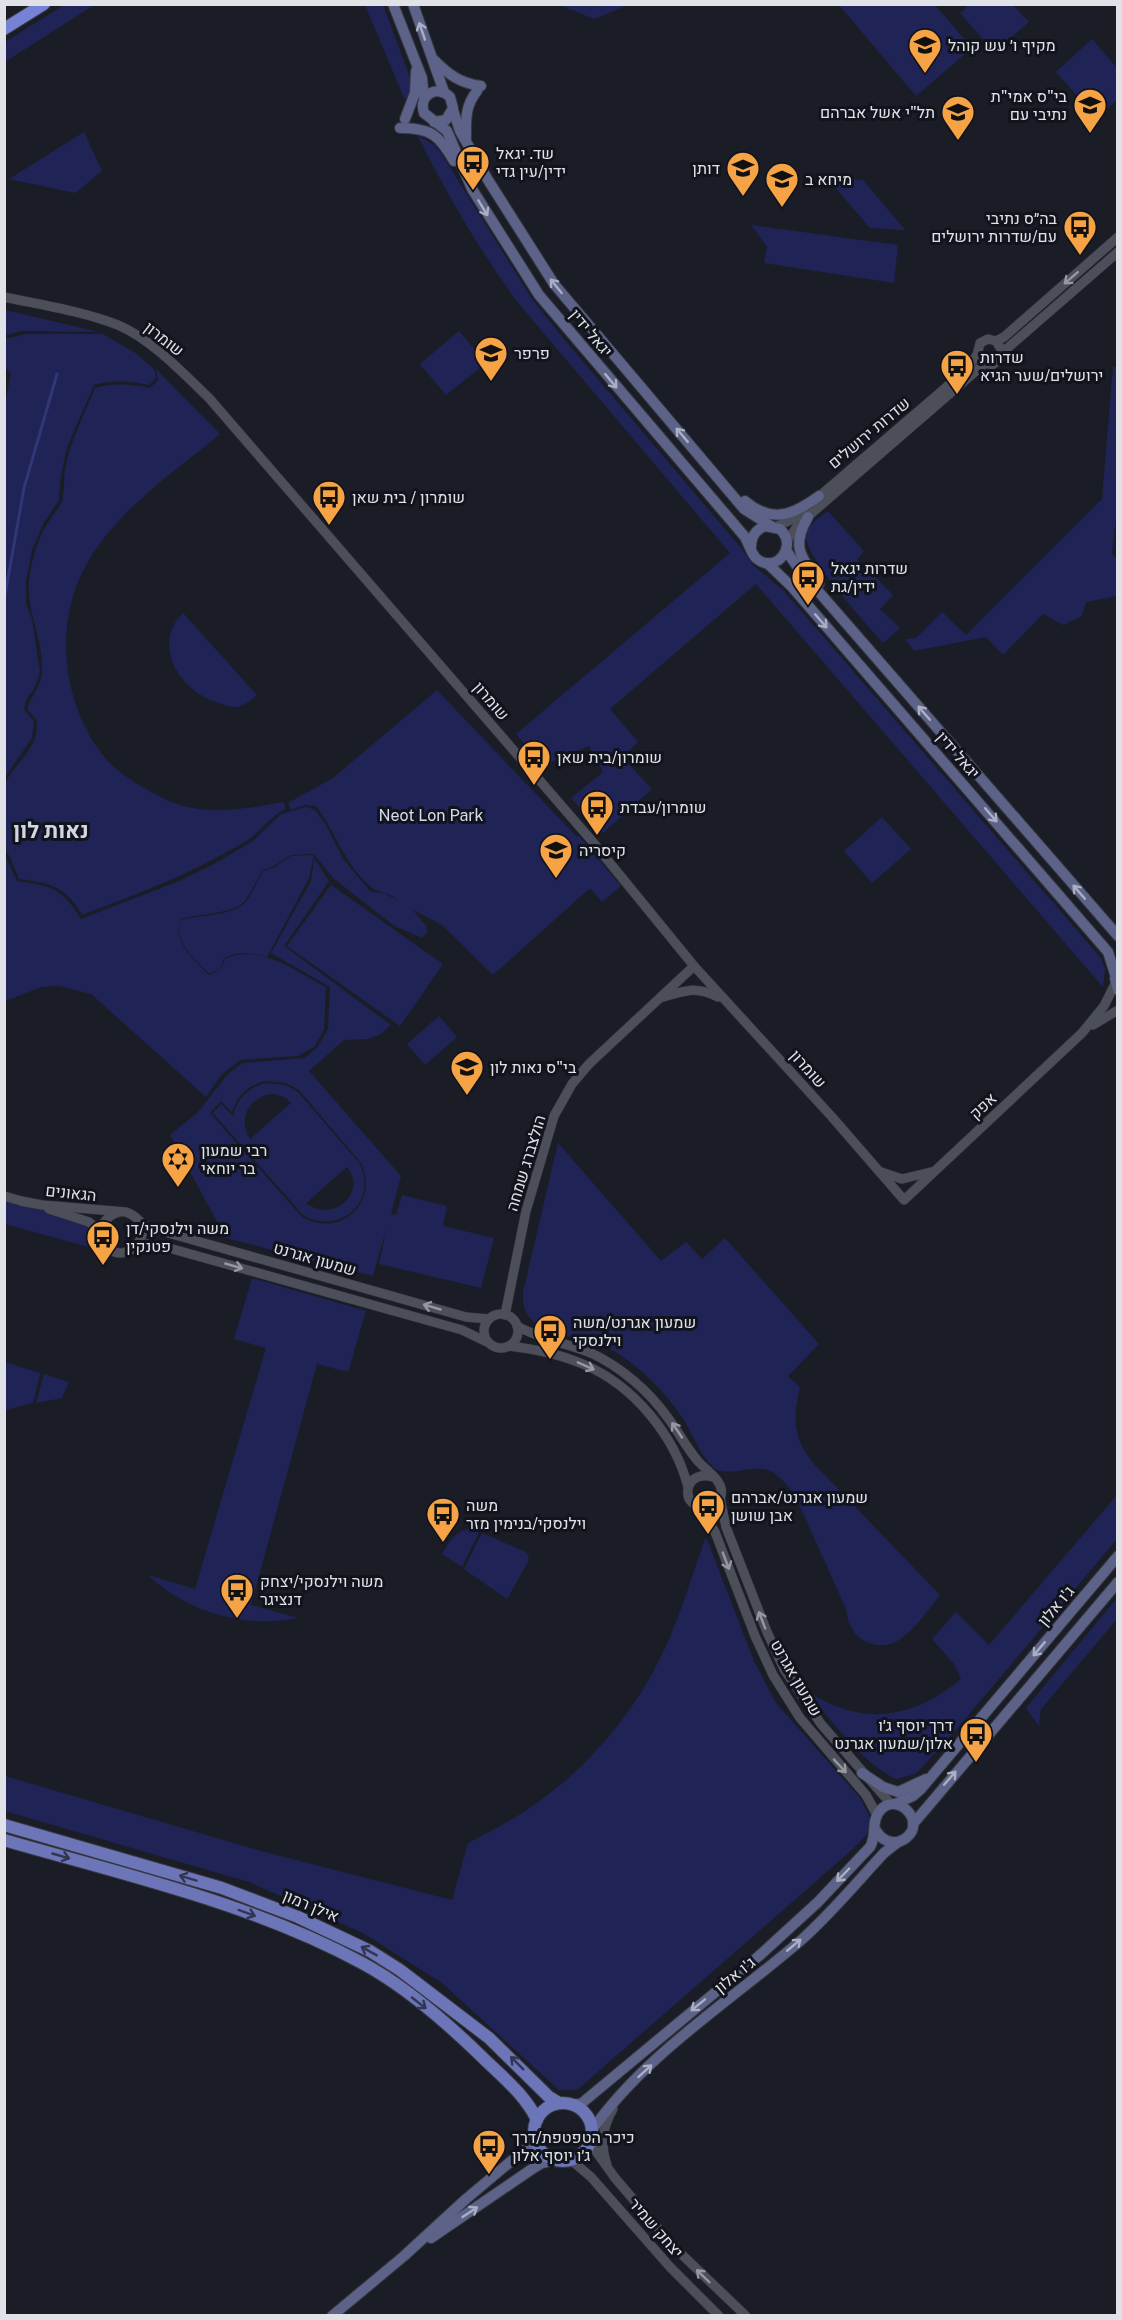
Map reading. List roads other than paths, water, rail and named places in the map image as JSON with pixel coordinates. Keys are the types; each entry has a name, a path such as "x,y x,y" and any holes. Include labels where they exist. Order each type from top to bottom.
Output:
{"highway":[{"path":"4,29 44,4"}],"main road":[{"path":"393,4 422,78 423,111 426,118 434,122 446,120 453,110 451,99 444,92 413,4"},
{"path":"431,57 453,78 479,89 469,101 466,111 466,141"},
{"path":"417,65 415,93 403,123 428,130 442,141 472,189"},
{"path":"424,98 434,91 444,92"},
{"name":"יגאל ידין","path":"453,110 466,141 554,284 744,509 773,526"},
{"name":"יגאל ידין","path":"434,122 447,131 472,189 539,295 745,537 751,548"},
{"path":"719,480 752,507 773,515 783,516 794,512 819,496"},
{"path":"808,516 799,533 799,548 837,612"},
{"path":"773,526 783,532 787,546 779,560 767,563 756,558 751,542 755,532 773,526"},
{"name":"יגאל ידין","path":"787,546 798,568 1118,936"},
{"name":"יגאל ידין","path":"767,563 808,605 1108,952 1116,979"},
{"name":"ג'ו אלון","path":"893,1804 913,1796 932,1776 1118,1556"},
{"name":"ג'ו אלון","path":"913,1824 1118,1582"},
{"path":"862,1773 883,1787 898,1792 932,1776"},
{"path":"893,1804 901,1805 910,1812 913,1824 909,1836 898,1842 886,1841 875,1829 880,1810 893,1804"},
{"name":"אילן רמון","path":"4,1825 222,1888 298,1917 370,1951 400,1970 489,2038 549,2097 559,2103"},
{"name":"ג'ו אלון","path":"573,2105 582,2103 594,2094 759,1956 818,1902 870,1847 874,1840 875,1829"},
{"name":"אילן רמון","path":"4,1840 217,1902 292,1930 363,1964 416,2000 469,2044 530,2106 537,2120"},
{"name":"ג'ו אלון","path":"592,2130 625,2090 684,2036 800,1941 884,1852 898,1842"},
{"path":"404,2256 542,2163 571,2160 581,2156 590,2143 592,2130 587,2115 573,2105 559,2103 542,2112 537,2120 535,2140 543,2153 556,2160"},
{"path":"332,2316 404,2256 535,2140"}],"street":[{"path":"1118,237 1004,337 996,341 984,341 978,347 977,355 984,364 996,364 1003,352 1118,252"},
{"name":"שומרון","path":"4,297 80,314 120,326 158,352 209,398 592,840 694,966 832,1117 904,1200"},
{"path":"996,341 1003,352"},
{"name":"שדרות ירושלים","path":"773,526 790,520 819,496 964,372 977,355"},
{"name":"שדרות ירושלים","path":"787,546 798,525 984,364"},
{"name":"הולצברג שמחה","path":"505,1315 526,1210 554,1116 572,1084 589,1064 694,966"},
{"name":"אפק","path":"904,1200 1082,1033 1104,1006 1116,979"},
{"path":"658,999 704,989 725,1000"},
{"name":"אפק","path":"1082,1033 1118,1010"},
{"path":"877,1170 902,1179 924,1175 938,1168"},
{"name":"הגאונים","path":"4,1196 77,1218 95,1226 101,1232"},
{"name":"הגאונים","path":"21,1201 118,1212"},
{"path":"118,1212 132,1214 137,1219 142,1236 136,1246 127,1252 115,1251 105,1244 101,1232 106,1219 118,1212"},
{"name":"שמעון אגרנט","path":"137,1219 147,1227 183,1238 466,1317 489,1320"},
{"name":"שמעון אגרנט","path":"136,1246 147,1244 169,1248 462,1330 487,1342"},
{"path":"496,1315 505,1315 512,1318 517,1326 532,1334 591,1353 624,1373 667,1415 692,1454 720,1485 720,1498 710,1508 700,1508 689,1499 684,1471 668,1440 645,1410 616,1383 585,1365 569,1359 531,1348 509,1346 497,1348 487,1342 484,1331 489,1320 496,1315"},
{"path":"509,1346 517,1337 517,1326"},
{"path":"688,1487 697,1476 712,1477"},
{"name":"שמעון אגרנט","path":"720,1498 726,1527 770,1640 784,1669 810,1710 862,1773 893,1804"},
{"name":"שמעון אגרנט","path":"700,1508 715,1532 772,1675 800,1718 866,1795 877,1815"},
{"name":"יצחק שמיר","path":"609,2170 603,2144 605,2128 609,2116 625,2090"},
{"name":"יצחק שמיר","path":"590,2143 609,2170 675,2248 746,2316"},
{"name":"יצחק שמיר","path":"571,2160 591,2177 670,2267 719,2316"}],"waterway":[{"path":"4,601 24,488 57,374"}],"place":[{"name":"מקיף ו׳ עש קוהל","path":"925,74"},
{"name":"בי\"ס אמי\"ת נתיבי עם","path":"1090,134"},
{"name":"תל\"י אשל אברהם","path":"958,141"},
{"name":"שד. יגאל ידין/עין גדי","path":"473,191"},
{"name":"דותן","path":"743,197"},
{"name":"מיחא ב","path":"782,208"},
{"name":"בה״ס נתיבי עם/שדרות ירושלים","path":"1080,256"},
{"name":"פרפר","path":"491,382"},
{"name":"שדרות ירושלים/שער הגיא","path":"957,395"},
{"name":"שומרון / בית שאן","path":"329,526"},
{"name":"שדרות יגאל ידין/גת","path":"808,606"},
{"name":"שומרון/בית שאן","path":"534,786"},
{"name":"שומרון/עבדת","path":"597,836"},
{"name":"קיסריה","path":"556,879"},
{"name":"בי\"ס נאות לון","path":"467,1096"},
{"name":"רבי שמעון בר יוחאי","path":"178,1188"},
{"name":"משה וילנסקי/דן פטנקין","path":"103,1266"},
{"name":"שמעון אגרנט/משה וילנסקי","path":"550,1360"},
{"name":"שמעון אגרנט/אברהם אבן שושן","path":"708,1535"},
{"name":"משה וילנסקי/בנימין מזר","path":"443,1543"},
{"name":"משה וילנסקי/יצחק דנציגר","path":"237,1619"},
{"name":"דרך יוסף ג׳ו אלון/שמעון אגרנט","path":"976,1763"},
{"name":"כיכר הטפטפת/דרך ג׳ו יוסף אלון","path":"489,2175"}],"district":[{"name":"נאות לון","path":"51,830"}],"park label":[{"name":"Neot Lon Park","path":"431,815"}]}
